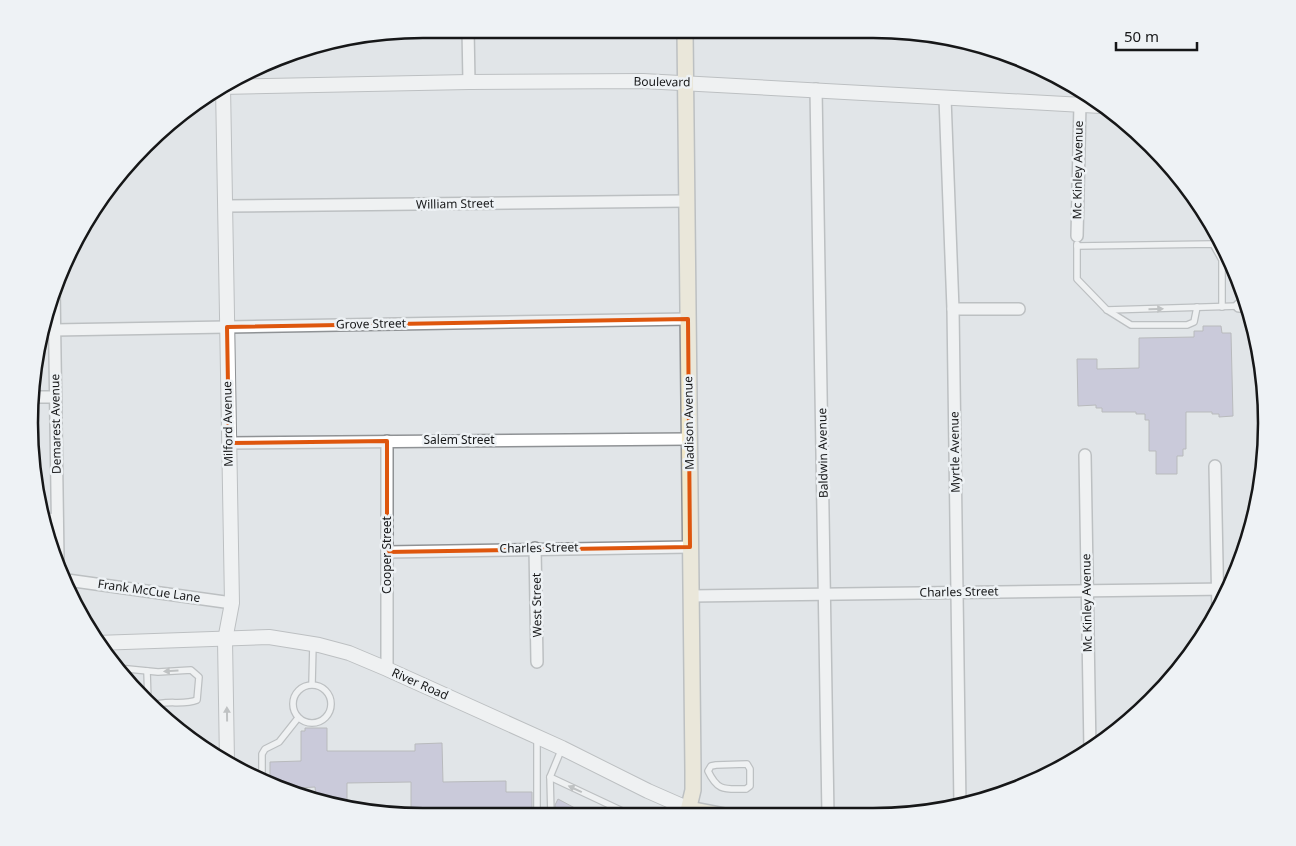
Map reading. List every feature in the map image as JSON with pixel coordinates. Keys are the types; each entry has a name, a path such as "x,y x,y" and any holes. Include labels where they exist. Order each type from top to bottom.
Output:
{"main road":[{"name":"Madison Avenue","path":"685,38 691,596 701,771 689,808"}],"street":[{"path":"468,38 469,82"},
{"name":"Boulevard","path":"236,86 469,82 685,82 1091,105"},
{"name":"Baldwin Avenue","path":"816,89 826,593 828,808"},
{"name":"Milford Avenue","path":"222,94 232,603 225,640 227,755"},
{"name":"Myrtle Avenue","path":"945,98 953,309 960,798"},
{"name":"Mc Kinley Avenue","path":"1077,241 1080,104"},
{"name":"William Street","path":"225,206 686,201"},
{"path":"953,309 1019,308"},
{"name":"Demarest Avenue","path":"54,313 58,546"},
{"name":"Grove Street","path":"54,330 688,319"},
{"path":"38,397 55,397"},
{"name":"Salem Street","path":"229,443 690,438"},
{"name":"Cooper Street","path":"387,441 387,669"},
{"name":"Mc Kinley Avenue","path":"1085,455 1090,742"},
{"path":"1215,466 1223,585"},
{"path":"50,520 57,520"},
{"name":"Charles Street","path":"387,552 535,548 690,547"},
{"name":"West Street","path":"535,548 537,662"},
{"name":"Frank McCue Lane","path":"71,581 232,603"},
{"name":"Charles Street","path":"691,596 1221,589"},
{"name":"River Road","path":"106,643 269,638 312,643 349,653 562,748 680,808"}],"lane":[{"path":"1197,307 1194,322 1187,326 1130,325 1108,310 1077,278 1077,241 1213,244 1222,260 1222,307"},
{"path":"1108,310 1240,306"},
{"path":"312,643 312,684"},
{"path":"126,669 147,671 191,670 199,677 197,700 190,703 159,704"},
{"path":"147,671 148,693"},
{"path":"312,684 319,686 329,694 331,708 329,714 319,722 312,724 298,718 293,710 293,698 301,688 312,684"},
{"path":"262,773 262,754 265,749 279,742 298,718"},
{"path":"537,737 537,808"},
{"path":"550,808 550,777 562,748"},
{"path":"747,764 750,769 750,786 746,789 721,788 701,771 716,765 747,764"},
{"path":"550,777 616,808"}],"highlighted area":[{"path":"688,319 690,547 387,552 387,441 229,443 227,327"}],"building":[{"path":"1203,326 1221,326 1222,333 1231,333 1233,416 1219,417 1219,414 1212,414 1212,412 1186,412 1186,449 1183,449 1183,456 1177,456 1177,474 1156,474 1156,451 1149,451 1149,420 1145,420 1145,414 1136,414 1136,412 1102,412 1102,408 1096,408 1096,405 1078,406 1077,359 1097,359 1097,369 1139,368 1139,338 1194,337 1194,331 1203,331"},
{"path":"305,728 327,728 327,751 415,751 415,744 442,743 443,782 506,781 506,792 532,792 532,808 411,808 411,782 347,783 347,801 316,793 315,787 299,788 270,777 270,762 301,761 301,731 305,731"},
{"path":"558,799 575,808 555,808"}]}
